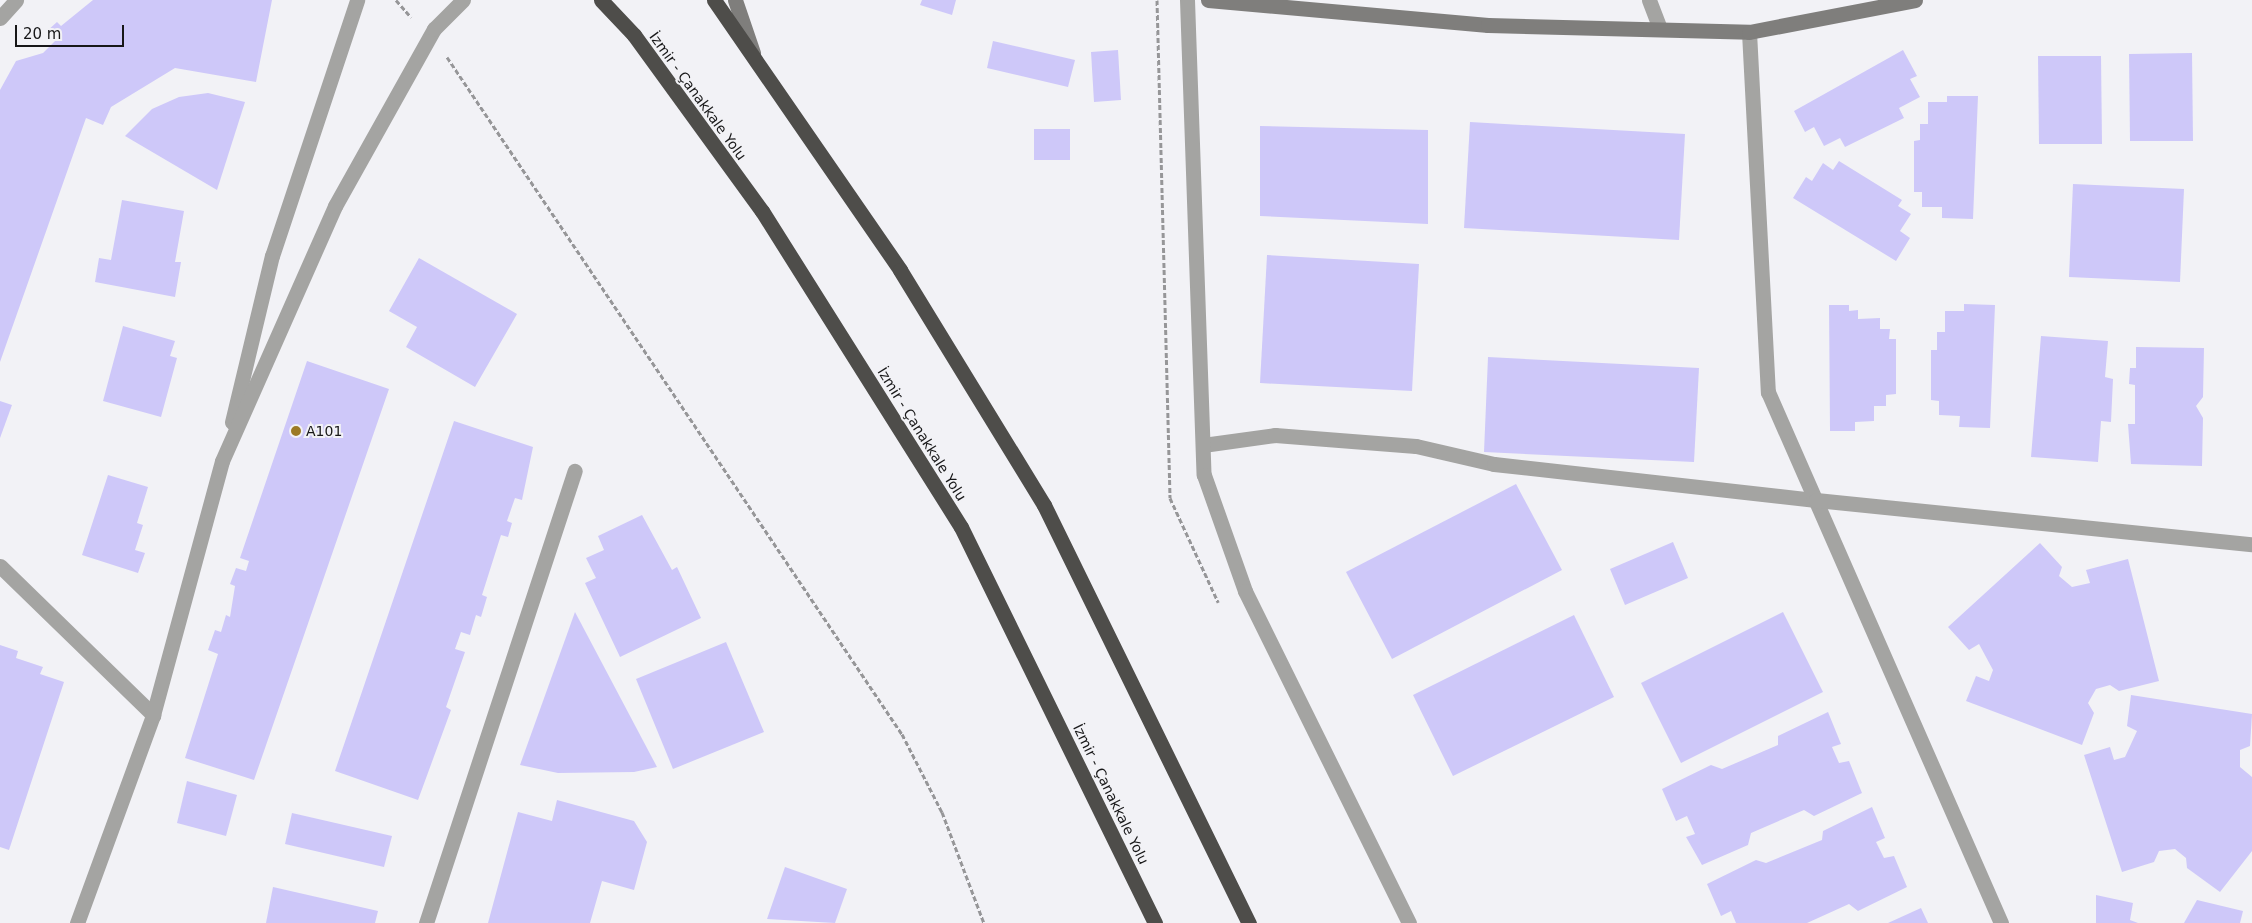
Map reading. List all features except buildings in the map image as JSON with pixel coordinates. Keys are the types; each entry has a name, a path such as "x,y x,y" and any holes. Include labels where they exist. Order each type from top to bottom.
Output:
{"highway":[{"name":"İzmir - Çanakkale Yolu","path":"601,0 634,34 762,211 962,527 1155,923"},
{"path":"714,0 900,270 1044,505 1249,923"}],"street":[{"path":"0,18 16,0"},
{"path":"77,923 153,716 222,460 272,256 357,0"},
{"path":"222,460 336,206 434,29 463,0"},
{"path":"735,0 756,61"},
{"path":"1187,0 1204,475 1245,591 1409,923"},
{"path":"1208,0 1488,25 1749,32 1915,0"},
{"path":"1649,0 1660,29"},
{"path":"1749,32 1768,392 2001,923"},
{"path":"1203,445 1275,435 1416,446 1494,464 1816,500 2252,544"},
{"path":"426,923 575,471"},
{"path":"0,566 153,716"}],"path":[{"path":"461,73 902,734 942,812 984,923"}],"place":[{"name":"A101","path":"296,431"}]}
